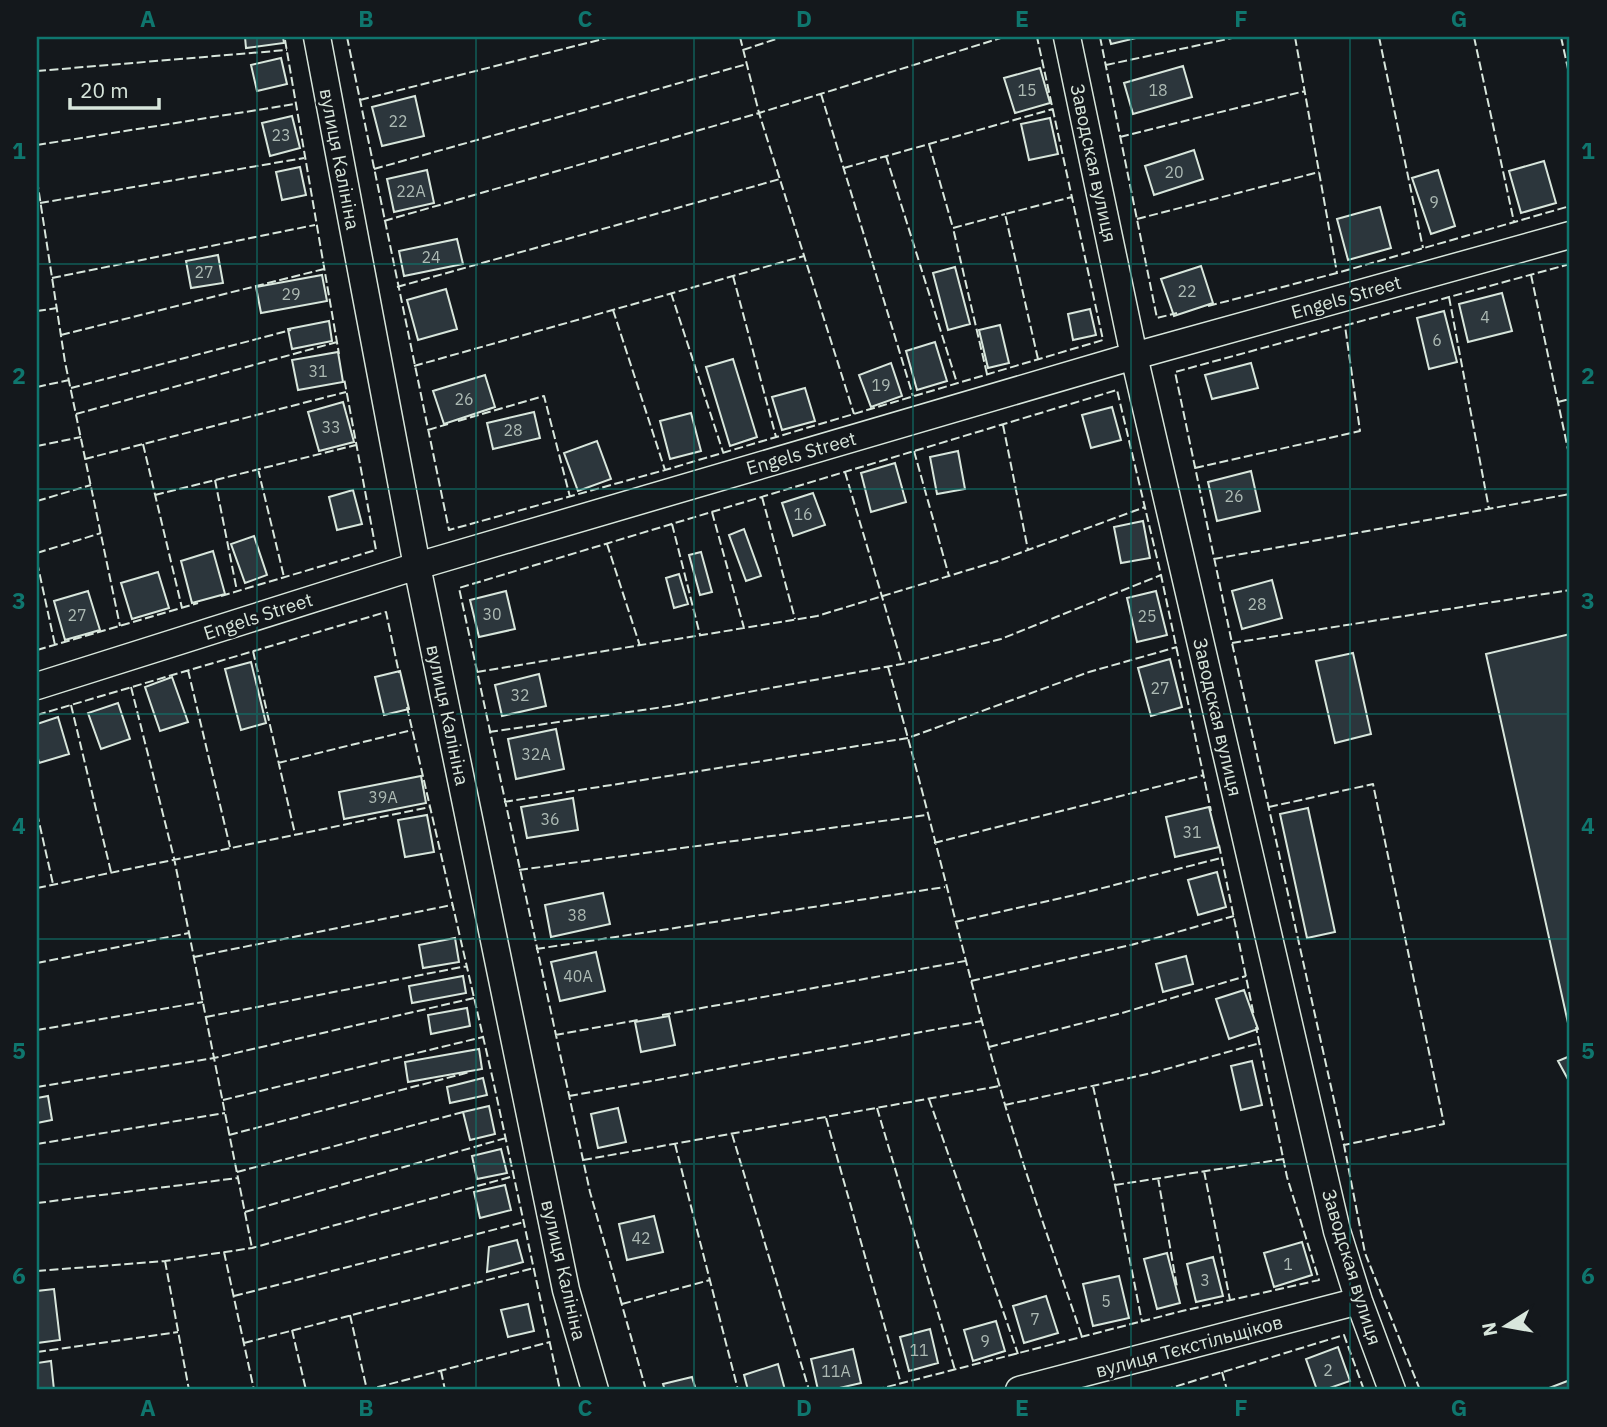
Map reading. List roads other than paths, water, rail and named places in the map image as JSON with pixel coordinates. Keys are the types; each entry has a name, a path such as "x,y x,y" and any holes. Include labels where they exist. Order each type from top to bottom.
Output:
{"street":[{"name":"вулиця Калініна","path":"317,37 417,566 566,1290 595,1390"},
{"name":"Заводская вулиця","path":"1067,37 1134,356 1337,1231 1392,1390"},
{"name":"Engels Street","path":"37,687 417,566 1134,356 1570,235"},
{"name":"вулиця Тєкстільщіков","path":"1019,1390 1359,1301"}]}
